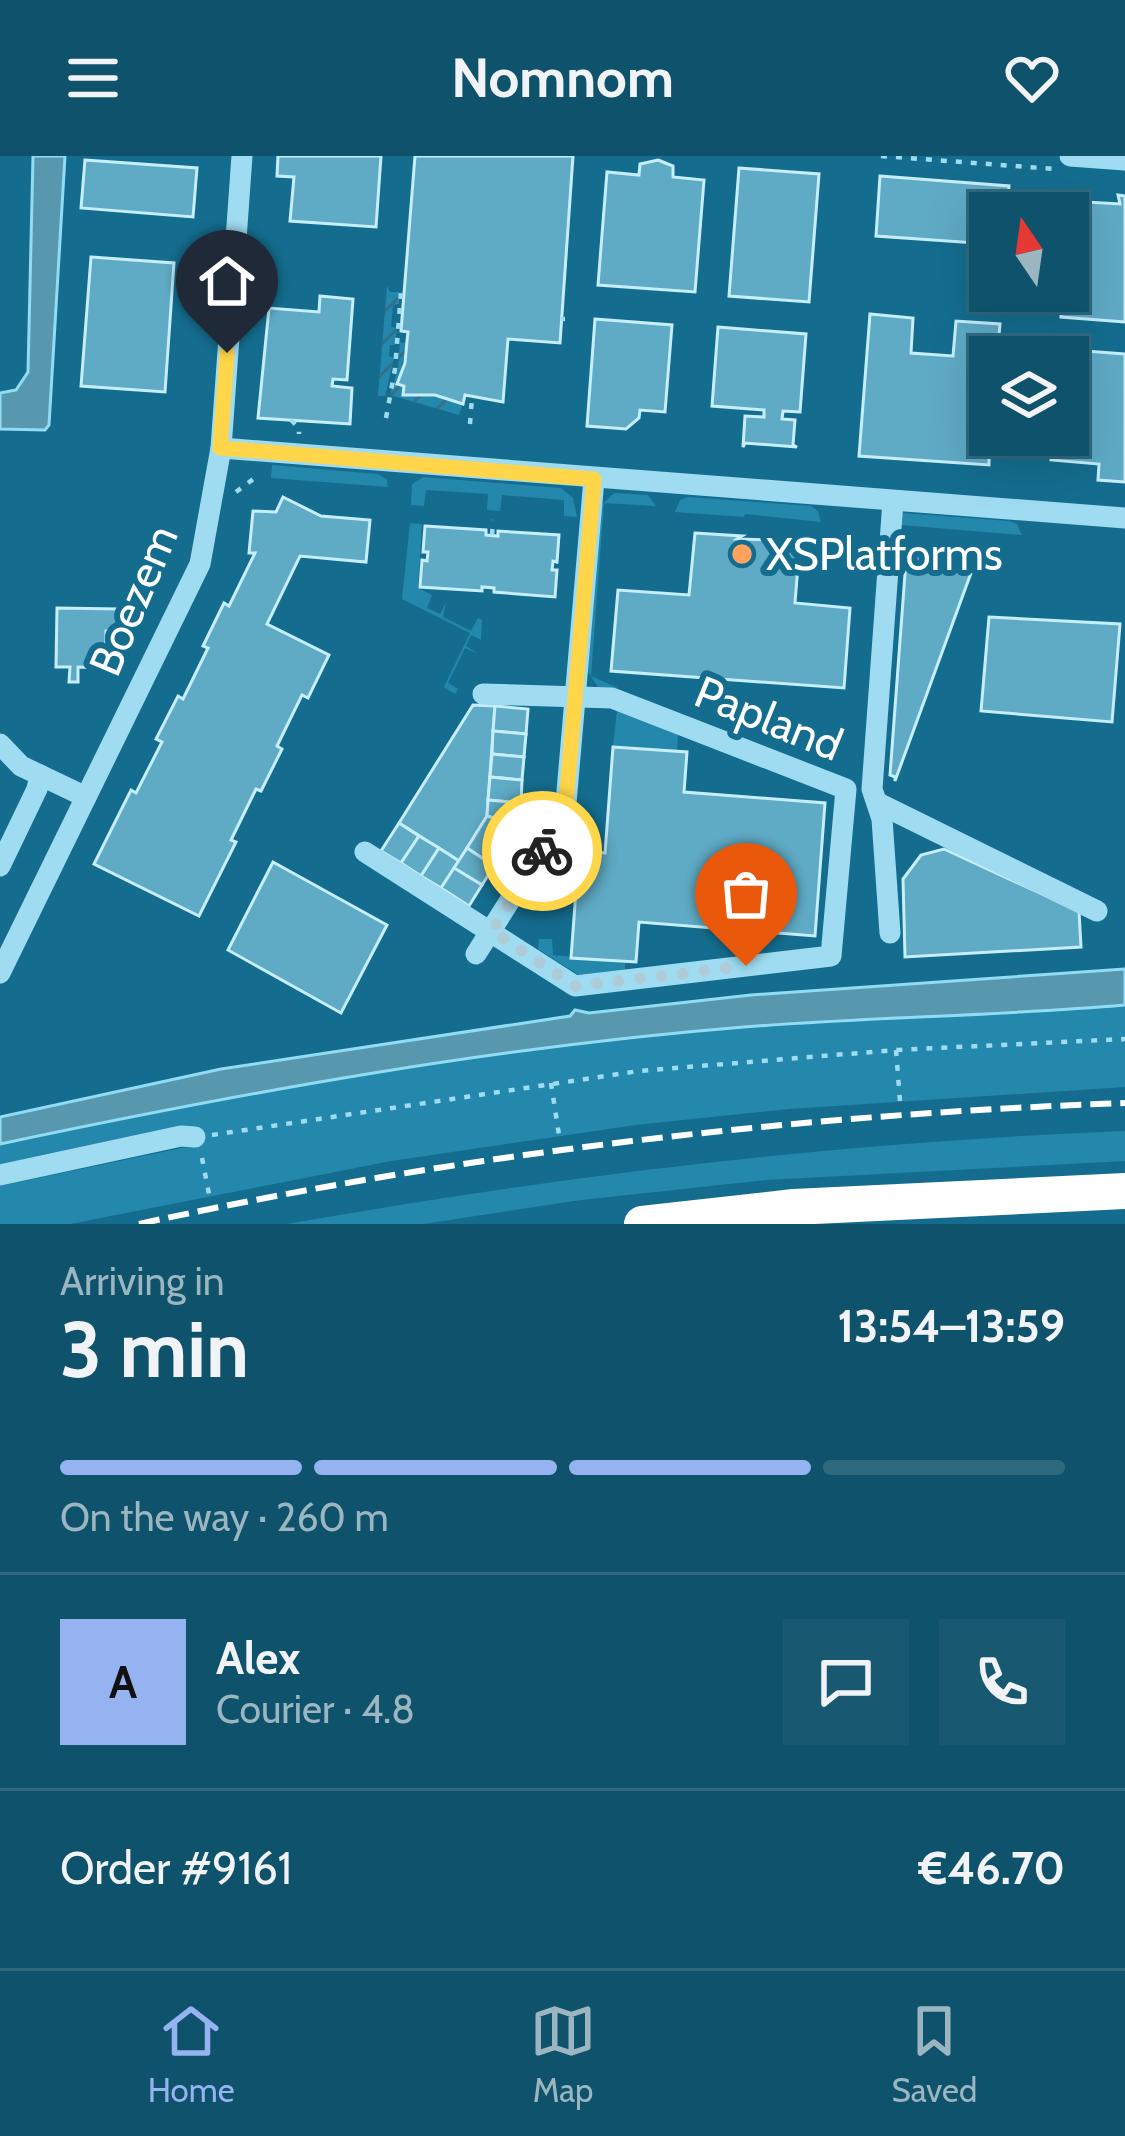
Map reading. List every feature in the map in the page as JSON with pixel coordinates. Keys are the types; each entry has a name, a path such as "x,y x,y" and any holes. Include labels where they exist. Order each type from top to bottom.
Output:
{"highway":[{"path":"642,1224 794,1207 1125,1191"}],"street":[{"name":"Boezem","path":"0,973 200,564 220,448 242,156"},
{"path":"1065,163 1125,160"},
{"path":"220,448 1125,518"},
{"path":"476,954 559,824 566,802 594,479"},
{"name":"Papland","path":"890,933 880,804 872,789 893,501"},
{"name":"Papland","path":"365,852 575,986 831,956 846,789 612,698 483,694"},
{"path":"0,743 31,770 86,797"},
{"path":"0,780 31,770"},
{"path":"0,866 26,816 31,770"},
{"name":"Papland","path":"880,804 1096,911"},
{"path":"0,1174 195,1137"}],"path":[{"path":"881,156 1065,163"},
{"path":"386,418 401,292"},
{"path":"398,340 407,341"},
{"path":"470,424 472,397"},
{"path":"291,420 299,428 299,440"},
{"path":"492,535 493,520"},
{"path":"195,1137 551,1085 896,1052 1125,1039"},
{"path":"896,1052 900,1101"},
{"path":"551,1085 559,1136"},
{"path":"202,1159 209,1194"}],"shaded area":[{"path":"33,156 65,156 49,425 45,430 0,429 0,393 16,390 28,372"},
{"path":"387,286 390,292 399,292 399,304 393,305 391,327 397,328 389,356 394,358 385,396 378,396"},
{"path":"400,342 407,343 398,384 463,403 459,415 390,395"},
{"path":"272,465 378,474 388,487 271,478"},
{"path":"423,477 561,488 573,498 577,517 564,516 564,500 502,495 500,511 487,510 488,494 426,490 424,506 411,505 412,484"},
{"path":"614,493 648,495 656,506 604,503"},
{"path":"680,500 811,506 821,522 675,512"},
{"path":"604,503 591,676 618,688 598,687 588,672"},
{"path":"902,513 1009,521 1017,524 1022,535 901,525"},
{"path":"410,523 422,524 418,588 432,595 427,608 440,614 446,602 443,617 471,631 478,618 482,620 481,640 471,635 466,646 478,654 465,648 448,683 458,689 455,694 444,687 470,633 402,599"},
{"path":"617,710 678,734 677,751 613,747"},
{"path":"539,939 552,939 553,955 625,961 625,970 579,975 538,949"},
{"path":"1125,969 1125,1005 744,1027 557,1046 278,1089 0,1144 0,1117 221,1069 570,1016 575,1010 589,1013 751,995"},
{"path":"1125,1005 1125,1087 789,1109 636,1125 391,1161 70,1224 0,1224 0,1186 196,1145 0,1168 0,1144 185,1107 557,1046 792,1024"},
{"path":"1125,1131 1125,1161 766,1180 581,1200 423,1224 287,1224 704,1163 914,1143"}],"building":[{"path":"278,156 381,156 376,227 290,221 294,177 277,176"},
{"path":"415,156 573,156 560,343 508,339 503,402 465,395 463,404 435,395 403,395 404,386 397,384 408,332 401,331"},
{"path":"85,160 197,168 193,217 81,208"},
{"path":"658,160 673,166 673,177 704,180 695,292 598,285 607,172 639,175 640,164"},
{"path":"739,168 819,174 809,302 729,296"},
{"path":"880,176 1009,186 1009,192 969,192 969,243 876,236"},
{"path":"1118,195 1125,196 1125,322 1061,317 1061,312 1089,312 1089,202 1120,204"},
{"path":"91,257 174,263 165,392 81,386"},
{"path":"320,296 353,299 347,380 333,379 332,386 352,388 350,424 258,418 269,308 319,312"},
{"path":"870,314 913,318 911,353 953,356 956,321 1000,324 999,336 969,336 969,456 989,456 989,465 859,456"},
{"path":"595,319 672,325 665,412 640,410 639,418 626,429 587,426"},
{"path":"718,327 806,334 800,412 783,411 782,419 795,420 793,445 797,447 745,443 743,447 745,416 764,417 764,410 712,406"},
{"path":"1089,351 1125,354 1125,482 1098,480 1099,464 1051,460 1051,456 1089,456"},
{"path":"283,497 321,516 370,520 366,562 300,556 267,624 329,655 308,698 302,695 277,746 282,749 261,791 256,789 199,916 94,864 131,790 136,793 162,742 156,739 178,696 183,699 224,603 229,606 255,553 249,553 253,511 276,512"},
{"path":"425,526 486,530 486,535 498,536 498,531 559,535 552,570 557,570 555,597 482,587 482,591 420,587 422,560 427,561 428,552 423,552"},
{"path":"695,533 800,541 795,603 850,608 844,688 611,671 618,590 689,595"},
{"path":"907,547 960,551 959,561 975,562 895,781 890,775"},
{"path":"57,608 119,609 119,631 106,631 105,668 78,667 78,682 69,682 70,667 56,667"},
{"path":"989,617 1120,624 1112,722 981,711"},
{"path":"473,705 495,706 487,816 459,861 399,823"},
{"path":"495,706 528,709 526,734 493,731"},
{"path":"493,731 526,734 524,757 492,754"},
{"path":"613,747 687,752 684,792 825,803 815,936 639,922 636,962 571,958 579,851 605,853"},
{"path":"492,754 524,757 522,780 490,777"},
{"path":"490,777 522,780 521,803 488,800"},
{"path":"488,800 521,803 519,826 487,816"},
{"path":"487,816 519,826 494,866 467,848"},
{"path":"399,823 419,836 401,863 381,851"},
{"path":"419,836 439,848 421,876 401,863"},
{"path":"439,848 459,861 441,888 421,876"},
{"path":"467,848 494,866 482,885 454,868"},
{"path":"944,849 1079,911 1081,947 905,957 903,879 921,855"},
{"path":"273,862 387,925 341,1013 228,950"},
{"path":"454,868 482,885 469,906 441,888"}],"railway":[{"path":"139,1224 383,1177 629,1141 877,1117 1125,1103"}],"way so far":[{"path":"542,851 492,931 575,986 746,966"}],"place":[{"name":"XSPlatforms","path":"742,554"}],"route":[{"path":"227,353 220,448 594,479 566,802 542,851"}]}
